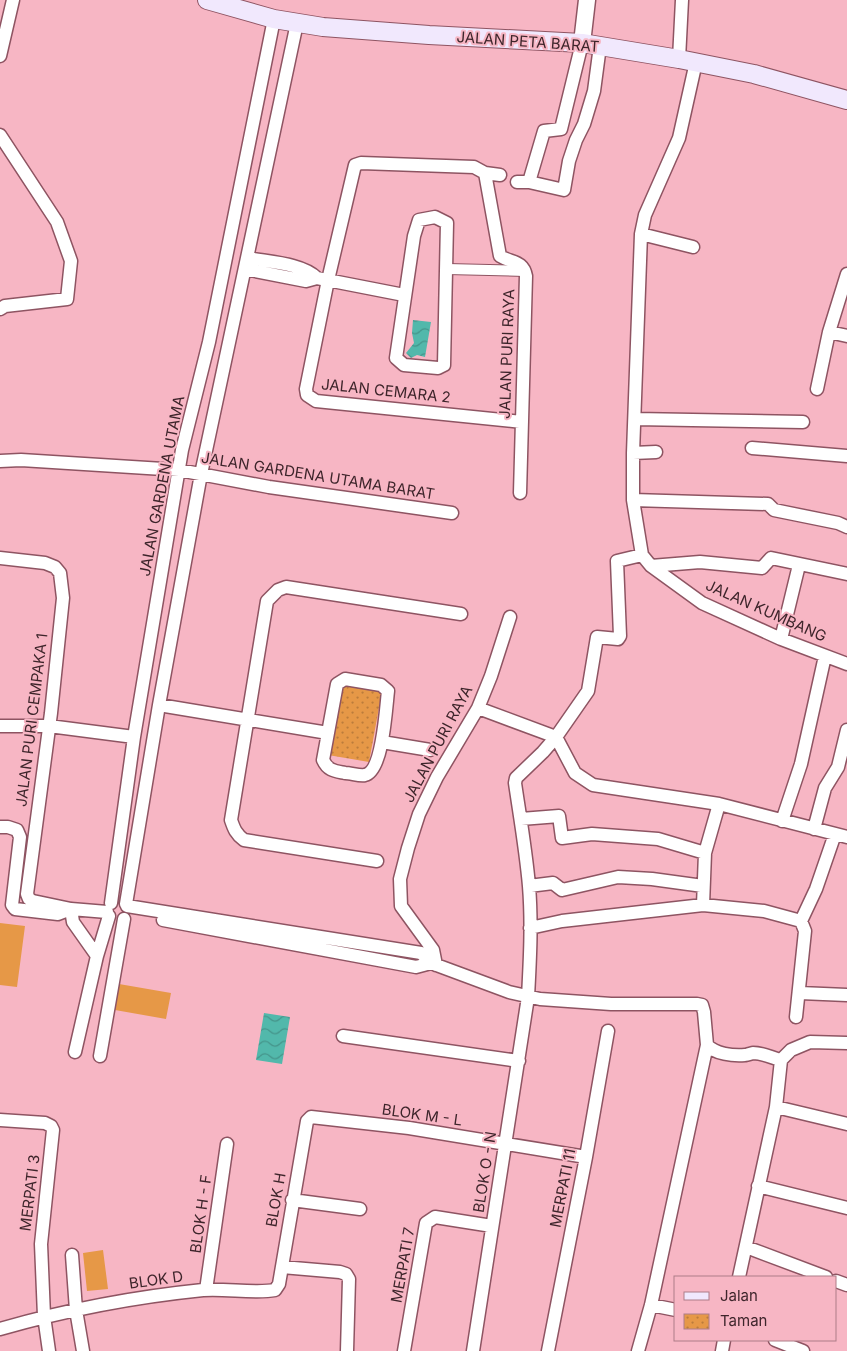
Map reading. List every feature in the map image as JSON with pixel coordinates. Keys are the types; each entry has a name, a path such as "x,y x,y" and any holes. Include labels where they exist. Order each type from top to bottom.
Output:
{"main road":[{"name":"JALAN PETA BARAT","path":"207,0 274,19 297,23 411,34 582,43 754,74 847,100"}],"street":[{"path":"0,56 14,0"},
{"path":"587,0 582,43 561,129 544,130 523,182 564,190 569,161 584,124 594,91 600,46"},
{"name":"JALAN KUMBANG","path":"682,0 688,61 679,138 645,215 641,234 633,500 642,555 651,566 702,603 781,638 847,664"},
{"name":"JALAN GARDENA UTAMA","path":"75,1052 109,910 134,737 178,470 209,342 274,19"},
{"path":"100,1056 126,911 159,705 201,474 297,23"},
{"path":"0,134 57,222 71,261 67,299 5,306 0,309"},
{"path":"322,279 355,165 361,163 474,167 485,173 500,175"},
{"path":"485,173 500,256 504,259 518,262 525,273"},
{"path":"435,217 447,223 444,366 438,368 404,365 396,358 404,295 414,236 419,220 435,217"},
{"path":"641,234 693,247"},
{"path":"247,264 295,267 311,271 322,279 404,295"},
{"path":"447,269 525,273"},
{"name":"JALAN PURI RAYA","path":"520,494 525,273"},
{"path":"817,389 829,332 847,274"},
{"name":"JALAN CEMARA 2","path":"322,279 306,389 307,395 310,398 316,401 522,422"},
{"path":"829,332 847,336"},
{"path":"635,419 803,422"},
{"path":"752,448 847,456"},
{"path":"633,453 656,452"},
{"name":"JALAN GARDENA UTAMA BARAT","path":"0,461 21,460 178,470 269,487 452,513"},
{"path":"633,500 768,504 774,510 838,523 847,527"},
{"path":"556,737 588,691 597,637 618,639 620,636 616,561 642,555"},
{"name":"JALAN PURI CEMPAKA 1","path":"0,558 45,563 55,567 60,573 63,598 49,726 27,894 33,902 66,908"},
{"path":"651,566 700,562 762,568 772,558 847,574"},
{"path":"781,638 799,565"},
{"path":"377,861 244,840 236,835 231,820 267,601 278,590 286,587 460,614"},
{"name":"JALAN PURI RAYA","path":"434,964 433,950 401,906 400,879 420,814 437,777 478,708 491,676 510,618"},
{"path":"782,821 801,764 825,656"},
{"path":"350,679 381,684 388,691 382,742 376,764 372,771 364,776 330,770 326,766 323,760 336,684 340,681 350,679"},
{"path":"159,705 328,733"},
{"path":"478,708 556,737 575,773 593,785 719,804 841,836 801,921 805,931 796,1017"},
{"path":"0,726 49,726 134,737"},
{"path":"814,828 825,788 838,767 847,730"},
{"name":"BLOK O - N","path":"472,1351 528,997 529,886 515,782 516,778 556,737"},
{"path":"382,742 430,750"},
{"path":"703,905 705,852 719,804"},
{"path":"521,819 558,816 562,838 592,834 658,839 705,852"},
{"path":"0,827 17,830 20,837 12,904 15,909 58,914 66,908 109,910 120,900 126,911"},
{"path":"529,886 553,883 562,890 618,878 652,879 703,886"},
{"path":"530,928 562,921 703,905 764,911 801,921"},
{"path":"66,908 79,933 97,956"},
{"path":"109,910 114,920 126,911 416,967 434,964 528,997 611,1004 697,1004 702,1006 704,1009 707,1045 651,1305 638,1351"},
{"path":"800,993 847,994"},
{"name":"MERPATI 11","path":"548,1351 586,1157 608,1031"},
{"path":"342,1036 519,1061"},
{"path":"778,1059 791,1050 810,1042 847,1043"},
{"path":"707,1045 716,1052 745,1055 753,1053 768,1055 778,1059"},
{"path":"739,1276 776,1107 778,1059"},
{"path":"776,1107 847,1124"},
{"name":"BLOK M - L","path":"313,1116 409,1128 586,1157"},
{"name":"BLOK H","path":"273,1290 279,1284 307,1121 313,1116"},
{"name":"MERPATI 3","path":"0,1120 45,1123 51,1126 53,1130 41,1244 44,1316"},
{"name":"BLOK H - F","path":"206,1290 227,1144"},
{"path":"758,1186 847,1208"},
{"path":"292,1200 360,1209"},
{"name":"MERPATI 7","path":"404,1351 426,1223 435,1217 492,1226"},
{"path":"746,1247 823,1276"},
{"path":"72,1255 76,1310 83,1351"},
{"path":"282,1267 340,1272 348,1276 346,1351"},
{"name":"BLOK D","path":"0,1329 44,1316 156,1295 206,1290 273,1290"},
{"path":"651,1305 674,1310"},
{"path":"44,1316 49,1351"},
{"path":"777,1341 802,1351"}],"green space":[{"path":"342,680 383,686 369,762 328,755"},
{"path":"0,923 25,926 17,987 0,985"},
{"path":"119,984 171,993 166,1019 115,1010"},
{"path":"103,1250 108,1289 87,1291 83,1253"}],"water":[{"path":"413,320 431,322 425,357 417,355 411,358 406,353 414,343 412,333"},
{"path":"264,1013 290,1017 282,1064 256,1060"}]}
